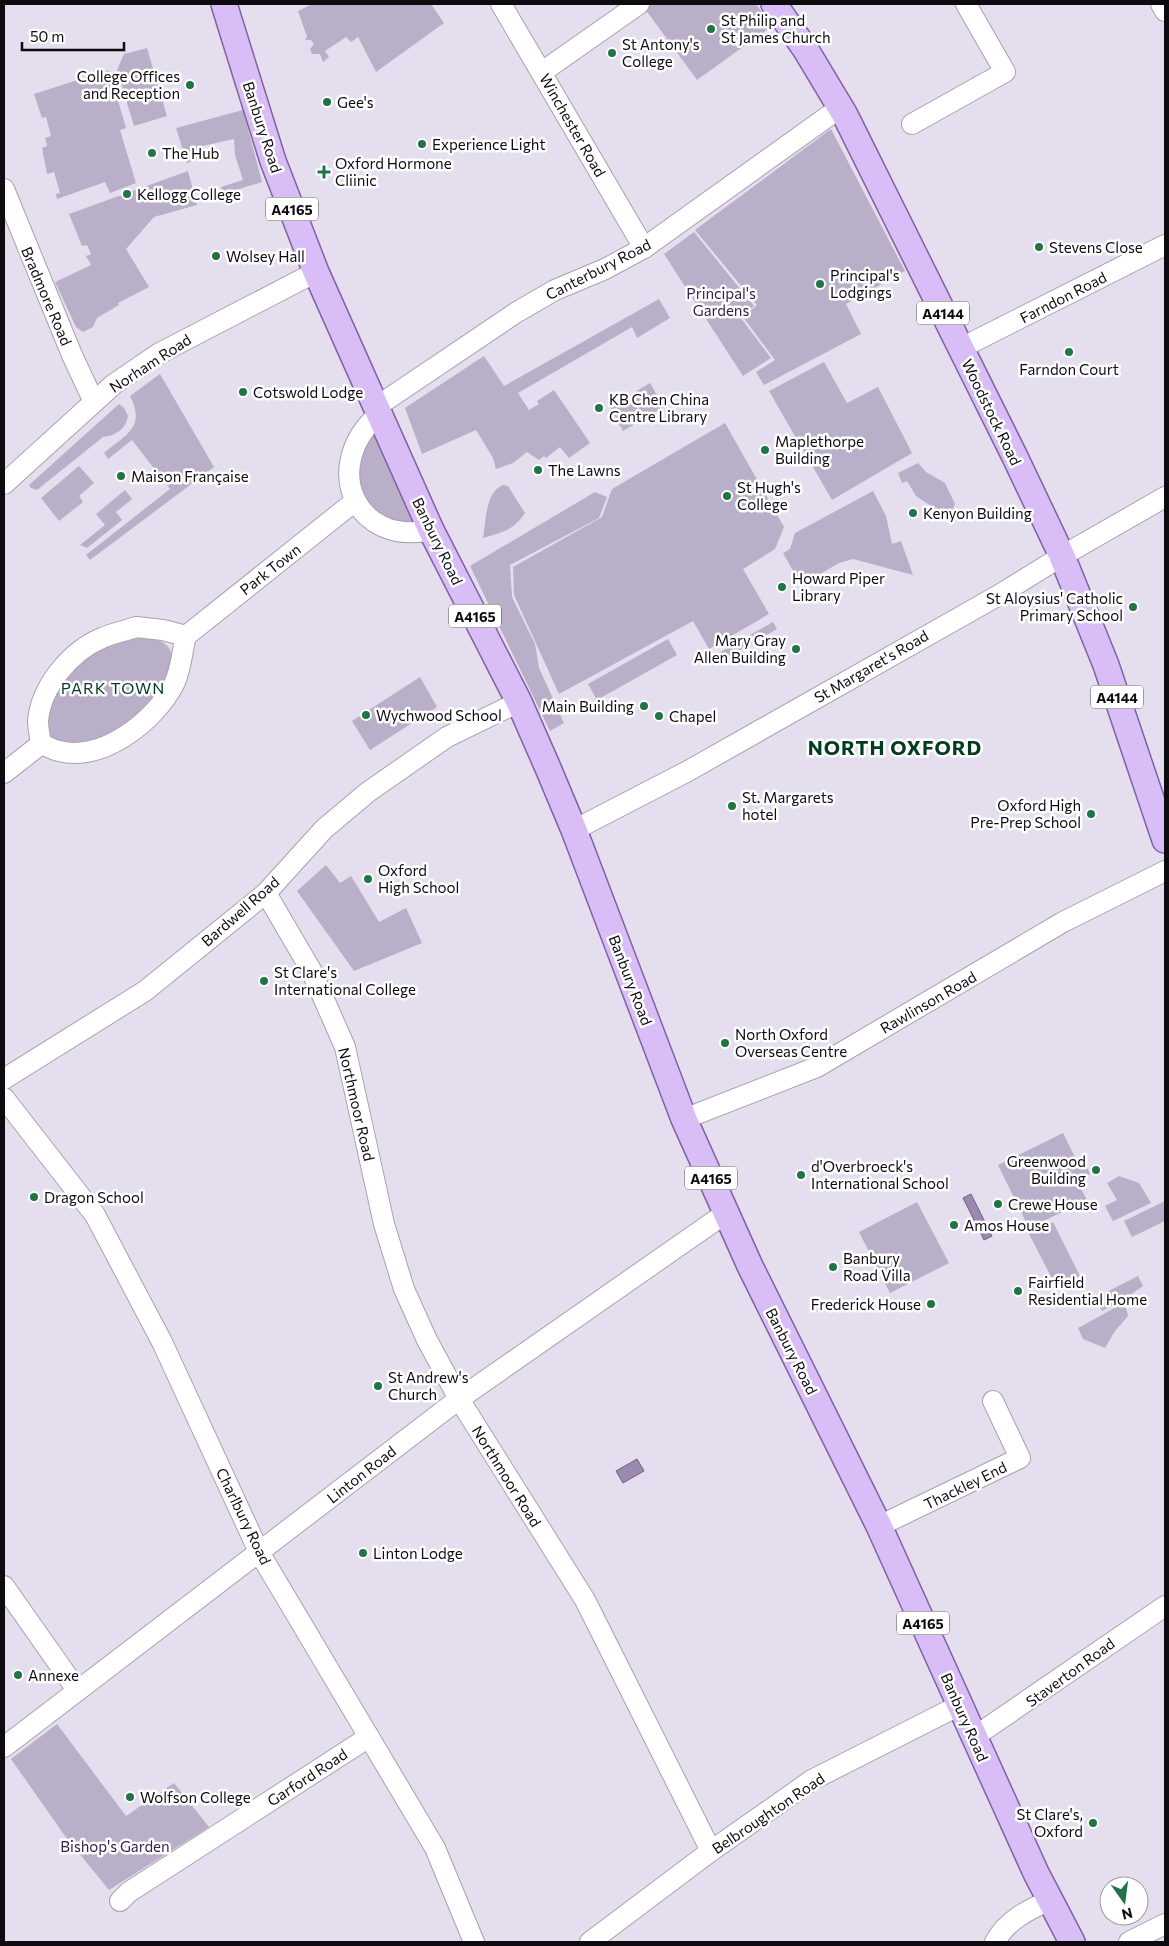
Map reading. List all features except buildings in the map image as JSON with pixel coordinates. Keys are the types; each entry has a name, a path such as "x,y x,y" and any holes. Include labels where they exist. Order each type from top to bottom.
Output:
{"main road":[{"name":"Banbury Road","path":"224,4 274,161 316,272 431,530 519,702 574,830 684,1119 750,1266 879,1526 974,1737 1050,1900 1072,1942"},
{"name":"Woodstock Road","path":"774,4 806,50 840,107 1062,556 1159,804 1165,840"}],"street":[{"name":"Winchester Road","path":"500,4 542,72 644,248"},
{"path":"542,72 639,4"},
{"path":"912,124 1005,72 966,4"},
{"path":"1162,4 1165,11"},
{"name":"Canterbury Road","path":"377,411 517,312 555,290 605,270 644,248 840,107"},
{"name":"Bradmore Road","path":"4,189 64,336 94,402"},
{"name":"Farndon Road","path":"960,348 1165,246"},
{"name":"Norham Road","path":"4,484 114,384 158,354 316,272"},
{"path":"377,411 365,426 352,450 348,468 349,486 354,502 371,519 391,529 416,533 431,530"},
{"name":"St Margaret's Road","path":"574,830 688,771 999,595 1062,556 1165,497"},
{"name":"Park Town","path":"186,636 354,502"},
{"path":"136,627 162,630 186,636 175,683 160,706 138,728 108,745 79,752 60,751 41,744 38,722 41,706 55,678 76,654 101,638 136,627"},
{"name":"Bardwell Road","path":"4,1079 145,991 266,893 324,829 368,792 447,738 519,702"},
{"path":"4,773 41,744"},
{"name":"Rawlinson Road","path":"684,1119 817,1067 1063,922 1165,871"},
{"name":"Northmoor Road","path":"266,893 311,970 345,1047 384,1224 404,1289 427,1340 459,1399 585,1600 711,1851"},
{"name":"Charlbury Road","path":"4,1098 95,1215 162,1342 260,1552 435,1848 474,1942"},
{"name":"Linton Road","path":"4,1747 459,1399 726,1213"},
{"name":"Thackley End","path":"879,1526 1020,1458 993,1401"},
{"path":"4,1586 77,1690"},
{"name":"Staverton Road","path":"974,1737 1165,1606"},
{"name":"Belbroughton Road","path":"590,1942 711,1851 812,1780 960,1705"},
{"name":"Garford Road","path":"120,1901 129,1892 369,1737"},
{"path":"995,1942 1002,1930 1026,1911 1050,1900"},
{"path":"1129,1942 1165,1924"}],"green space":[{"path":"312,4 431,4 444,23 376,72 358,37 351,42 346,37 325,51 329,57 323,62 320,54 312,54 310,49 314,44 311,40 305,40 307,37 298,11"},
{"path":"646,4 756,4 772,26 697,80 643,6"},
{"path":"147,48 167,116 134,126 117,70 124,54"},
{"path":"109,70 126,128 120,130 136,183 110,193 105,182 57,199 56,194 60,193 54,172 47,174 42,148 47,146 45,138 51,136 46,117 42,118 34,94"},
{"path":"243,110 262,182 223,194 221,187 243,180 235,155 234,139 198,147 200,158 187,163 176,128"},
{"path":"831,129 905,271 846,304 861,334 764,385 756,372 775,360 743,317 757,305 695,230"},
{"path":"188,171 197,205 154,217 126,249 149,287 118,303 119,305 97,318 93,327 83,332 76,327 55,282 91,265 86,256 91,254 87,245 82,246 69,214"},
{"name":"Principal's Gardens","path":"694,232 754,306 740,317 771,358 743,376 664,254"},
{"path":"659,299 670,318 637,338 632,327 518,393 529,410 539,404 537,401 554,390 590,443 569,458 560,447 546,458 544,456 539,460 527,452 513,463 496,469 493,458 476,430 422,454 405,408 484,356 504,386"},
{"path":"824,362 847,403 878,387 912,453 832,500 769,391"},
{"path":"160,374 214,467 90,560 86,555 170,489 132,440 108,459 104,453 126,435 135,423 136,415 130,396"},
{"path":"650,383 664,407 623,431 610,407"},
{"path":"119,404 124,408 128,416 122,428 112,435 103,437 37,490 31,488 29,485"},
{"path":"725,423 784,527 775,549 743,569 769,614 709,649 693,621 559,694 514,595 513,567 602,517 612,489"},
{"path":"375,424 417,524 386,520 361,501 357,448"},
{"path":"918,463 926,472 945,483 955,504 953,509 940,515 937,510 916,496 907,481 902,483 898,473"},
{"path":"79,466 94,483 79,496 83,502 59,521 41,498"},
{"path":"503,485 508,486 525,513 512,527 483,538 487,508 493,494"},
{"path":"125,490 132,499 116,512 122,520 87,548 80,545 105,525 96,514"},
{"path":"873,491 886,516 892,544 901,541 913,575 853,559 839,563 801,585 783,553 790,549 795,533"},
{"path":"595,492 607,497 599,518 510,565 512,597 535,644 539,668 564,723 550,731 470,566"},
{"path":"773,622 777,629 719,662 715,655"},
{"path":"139,638 158,640 168,647 172,657 170,670 155,696 145,708 127,724 102,737 72,743 54,740 47,729 48,713 56,694 69,675 85,659 102,647 115,642"},
{"path":"668,639 677,655 597,700 588,684"},
{"path":"420,677 437,707 370,750 352,721"},
{"path":"326,865 340,883 351,876 379,922 406,908 422,943 354,971 297,891"},
{"path":"1063,1133 1077,1161 1084,1160 1090,1174 1077,1181 1087,1200 1029,1228 998,1165"},
{"path":"1119,1176 1139,1183 1151,1203 1113,1221 1105,1206 1117,1200 1107,1183"},
{"path":"1165,1201 1165,1221 1132,1237 1124,1221"},
{"path":"917,1202 949,1263 890,1293 859,1232"},
{"path":"1053,1222 1080,1276 1057,1288 1029,1234"},
{"path":"1138,1276 1143,1286 1120,1302 1102,1311 1095,1298"},
{"path":"1118,1306 1126,1308 1128,1316 1115,1331 1105,1348 1083,1339 1078,1328"},
{"name":"Bishop's Garden","path":"57,1724 126,1816 174,1783 209,1827 109,1890 65,1836 11,1759"}],"shaded area":[{"path":"971,1194 992,1236 984,1240 963,1198"},
{"path":"637,1459 644,1471 623,1483 616,1471"}],"place":[{"name":"St Philip and St James Church","path":"711,29"},
{"name":"St Antony's College","path":"612,53"},
{"name":"College Offices and Reception","path":"190,85"},
{"name":"Gee's","path":"327,102"},
{"name":"Experience Light","path":"422,144"},
{"name":"The Hub","path":"152,153"},
{"name":"Oxford Hormone Cliinic","path":"324,172"},
{"name":"Kellogg College","path":"127,194"},
{"name":"Stevens Close","path":"1039,247"},
{"name":"Wolsey Hall","path":"216,256"},
{"name":"Principal's Lodgings","path":"820,284"},
{"name":"Farndon Court","path":"1069,352"},
{"name":"Cotswold Lodge","path":"243,392"},
{"name":"KB Chen China Centre Library","path":"599,408"},
{"name":"Maplethorpe Building","path":"765,450"},
{"name":"The Lawns","path":"538,470"},
{"name":"Maison Française","path":"121,476"},
{"name":"St Hugh's College","path":"727,496"},
{"name":"Kenyon Building","path":"913,513"},
{"name":"Howard Piper Library","path":"782,587"},
{"name":"St Aloysius' Catholic Primary School","path":"1133,607"},
{"name":"Mary Gray Allen Building","path":"796,649"},
{"name":"Main Building","path":"644,706"},
{"name":"Wychwood School","path":"366,715"},
{"name":"Chapel","path":"659,716"},
{"name":"St. Margarets hotel","path":"732,806"},
{"name":"Oxford High Pre-Prep School","path":"1091,814"},
{"name":"Oxford High School","path":"368,879"},
{"name":"St Clare's International College","path":"264,981"},
{"name":"North Oxford Overseas Centre","path":"725,1043"},
{"name":"Greenwood Building","path":"1096,1170"},
{"name":"d'Overbroeck's International School","path":"801,1175"},
{"name":"Dragon School","path":"34,1197"},
{"name":"Crewe House","path":"998,1204"},
{"name":"Amos House","path":"954,1225"},
{"name":"Banbury Road Villa","path":"833,1267"},
{"name":"Fairfield Residential Home","path":"1018,1291"},
{"name":"Frederick House","path":"931,1304"},
{"name":"St Andrew's Church","path":"378,1386"},
{"name":"Linton Lodge","path":"363,1553"},
{"name":"Annexe","path":"18,1675"},
{"name":"Wolfson College","path":"130,1797"},
{"name":"St Clare's, Oxford","path":"1093,1823"}],"district":[{"name":"PARK TOWN","path":"113,687"},
{"name":"NORTH OXFORD","path":"895,747"}]}
